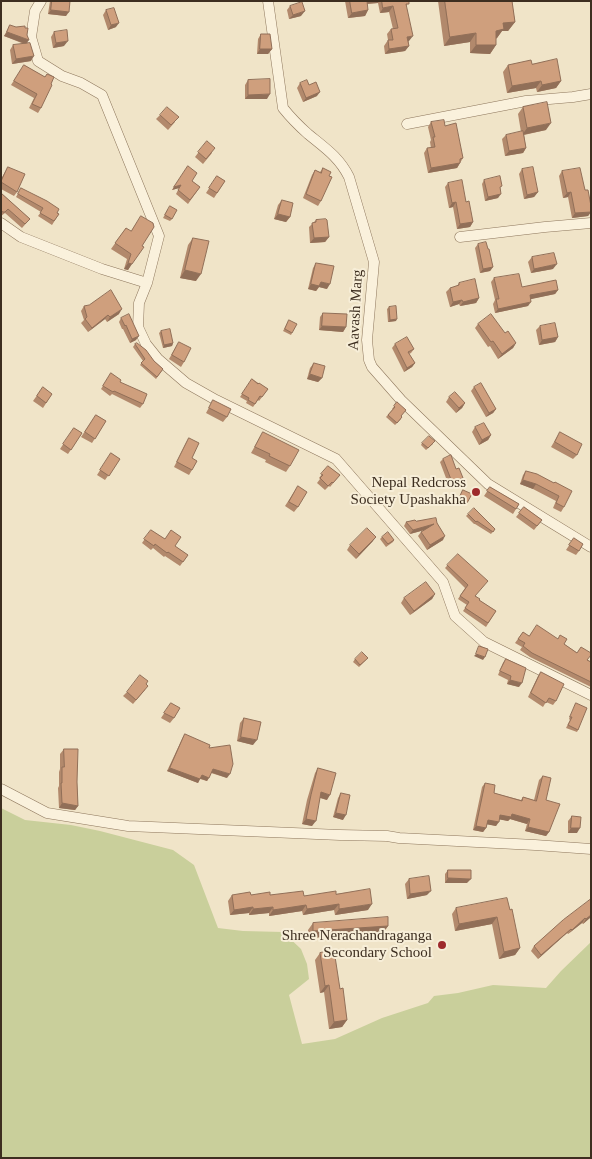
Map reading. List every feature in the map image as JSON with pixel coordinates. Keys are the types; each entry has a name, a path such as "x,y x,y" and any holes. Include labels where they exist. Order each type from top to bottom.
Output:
{"street":[{"path":"41,1 35,10 31,37 38,60 62,76 81,83 102,95 159,236 147,283 139,303 138,327 146,344 158,359 186,383 336,459 443,582 455,616 484,642 591,695"},
{"name":"Aavash Marg","path":"268,1 284,108 294,121 336,157 344,168 349,177 374,262 367,340 369,360 372,367 401,400 488,484 591,547"},
{"path":"406,124 526,101 591,94"},
{"path":"1,223 21,237 102,269 147,283"},
{"path":"460,237 591,223"},
{"path":"1,789 47,813 128,826 387,836 591,849"}],"green space":[{"path":"1,808 25,820 71,825 173,850 194,865 218,928 283,932 301,949 307,964 309,979 289,995 302,1044 335,1039 382,1018 428,1003 434,996 493,985 546,988 591,942 591,1158 1,1158"}],"building":[{"path":"52,1 70,1 69,12 51,10"},
{"path":"350,1 367,1 368,10 352,13"},
{"path":"382,1 409,1 409,4 406,4 413,36 407,37 409,46 389,49 388,40 393,40 391,29 398,28 393,6 383,8"},
{"path":"445,1 512,1 515,22 503,23 504,29 496,31 496,45 476,45 476,33 450,37"},
{"path":"302,2 305,11 293,15 290,6"},
{"path":"114,8 119,23 111,25 106,10"},
{"path":"10,25 28,28 27,35 29,40 7,32"},
{"path":"67,30 68,41 56,43 54,32"},
{"path":"261,34 270,34 272,49 260,49"},
{"path":"30,43 34,56 16,59 13,45"},
{"path":"557,59 561,81 542,85 541,81 512,86 508,65 531,60 532,64"},
{"path":"24,65 45,77 47,74 54,77 41,108 32,104 37,94 14,81"},
{"path":"270,79 270,94 248,95 248,80"},
{"path":"307,80 309,85 316,82 320,92 306,98 300,83"},
{"path":"547,102 551,123 527,128 523,107"},
{"path":"167,107 179,117 171,125 160,115"},
{"path":"444,120 445,126 456,123 463,158 460,159 460,163 431,168 427,148 435,147 433,137 435,137 431,122"},
{"path":"523,131 526,148 509,151 506,135"},
{"path":"207,141 215,148 206,159 198,152"},
{"path":"188,166 197,173 192,181 200,187 190,200 178,190 181,185 174,187"},
{"path":"8,167 25,174 17,192 1,182"},
{"path":"533,167 538,192 527,195 522,169"},
{"path":"323,168 331,172 329,176 332,177 321,201 306,194 315,170 321,173"},
{"path":"580,168 585,190 588,190 591,212 575,213 571,192 567,193 562,171"},
{"path":"217,176 225,181 217,193 209,188"},
{"path":"500,176 501,194 488,197 484,180"},
{"path":"462,180 466,202 469,201 473,222 460,224 456,202 452,203 448,183"},
{"path":"21,188 59,209 57,213 59,214 54,221 40,213 43,208 18,194"},
{"path":"1,193 30,219 25,224 8,209 5,212 1,211"},
{"path":"282,200 293,203 290,217 278,214"},
{"path":"170,206 177,210 172,219 165,215"},
{"path":"141,216 153,223 154,227 142,246 144,247 132,264 128,263 131,254 115,243 126,228 131,231"},
{"path":"326,219 329,237 314,238 312,223 316,222 316,220"},
{"path":"193,238 209,241 201,274 185,270"},
{"path":"486,242 493,267 483,269 478,244"},
{"path":"554,253 557,264 534,269 532,257"},
{"path":"316,263 334,266 330,284 321,282 319,286 311,284"},
{"path":"519,274 522,287 556,280 558,290 530,295 531,302 498,309 496,299 499,299 494,278"},
{"path":"475,279 479,298 463,302 462,300 453,302 450,288 459,285 459,283"},
{"path":"111,290 122,309 110,317 108,315 92,328 85,319 87,317 84,306 89,305"},
{"path":"396,306 397,319 390,320 389,307"},
{"path":"323,313 347,314 346,327 322,326"},
{"path":"129,314 139,336 132,339 121,318"},
{"path":"491,314 505,333 508,331 516,343 502,354 478,324"},
{"path":"289,320 297,324 292,333 285,329"},
{"path":"555,323 558,337 542,340 540,326"},
{"path":"170,329 173,343 164,345 161,331"},
{"path":"407,337 414,349 408,352 415,363 407,368 395,344"},
{"path":"179,342 191,348 184,362 172,355"},
{"path":"137,343 163,369 157,377 141,363 145,359 135,344"},
{"path":"314,363 325,366 322,378 310,374"},
{"path":"111,373 121,380 120,382 147,394 143,404 103,386"},
{"path":"252,379 268,389 255,404 242,394"},
{"path":"481,383 496,409 489,413 474,387"},
{"path":"43,387 52,394 46,403 37,396"},
{"path":"455,392 465,403 459,408 449,397"},
{"path":"213,400 231,409 227,417 209,408"},
{"path":"397,402 406,410 397,423 388,415"},
{"path":"96,415 106,421 95,439 85,432"},
{"path":"484,423 491,435 482,440 475,427"},
{"path":"74,428 82,433 71,450 63,444"},
{"path":"263,432 299,450 290,466 255,447"},
{"path":"560,432 582,444 577,455 555,442"},
{"path":"429,436 435,441 428,448 422,443"},
{"path":"189,438 199,443 192,458 197,461 192,470 177,462"},
{"path":"111,453 120,459 109,476 100,470"},
{"path":"451,455 456,469 459,468 463,478 452,482 443,459"},
{"path":"328,466 340,475 328,486 320,478"},
{"path":"526,471 537,474 572,491 564,507 556,503 559,496 536,484 523,480"},
{"path":"298,486 307,492 298,507 289,502"},
{"path":"490,487 519,504 516,509 487,491"},
{"path":"463,490 472,494 467,503 459,499"},
{"path":"524,507 542,520 537,526 519,513"},
{"path":"474,508 495,529 493,532 476,522 468,514"},
{"path":"436,518 445,536 430,545 421,532 434,524 413,530 406,522 415,520"},
{"path":"367,528 376,537 359,554 350,545"},
{"path":"151,530 165,539 171,530 181,537 175,546 188,555 183,562 144,539"},
{"path":"388,532 394,540 388,544 382,537"},
{"path":"574,538 583,544 579,551 569,545"},
{"path":"458,554 488,581 475,596 496,611 488,623 465,608 469,602 460,596 468,585 447,565"},
{"path":"426,582 435,594 414,611 404,598"},
{"path":"537,625 558,639 560,635 567,639 564,644 577,653 581,647 591,653 587,660 591,662 591,682 532,653 523,646 525,643 518,639 523,632 529,636"},
{"path":"479,646 488,649 485,657 476,654"},
{"path":"362,652 368,658 360,665 355,659"},
{"path":"506,659 526,668 522,683 510,680 511,676 500,671"},
{"path":"541,672 564,684 556,701 549,698 546,703 531,693"},
{"path":"140,675 148,681 146,684 148,686 136,700 127,692"},
{"path":"171,703 180,708 174,718 164,713"},
{"path":"576,703 587,708 578,730 568,725"},
{"path":"244,718 261,722 257,740 241,737"},
{"path":"185,734 210,745 209,748 230,745 233,764 230,774 213,769 209,778 202,775 200,779 170,768"},
{"path":"64,749 78,749 78,806 62,803 61,783 62,767 64,767"},
{"path":"318,768 336,773 330,795 321,792 316,821 306,819"},
{"path":"543,776 551,778 546,800 560,804 549,832 528,827 530,819 512,814 511,817 500,815 499,822 488,820 486,828 476,826 485,783 495,785 494,793 522,801 523,797 536,801"},
{"path":"341,793 350,795 346,815 336,813"},
{"path":"572,816 581,817 580,828 571,828"},
{"path":"448,870 471,870 471,879 448,878"},
{"path":"429,876 431,891 410,894 409,879"},
{"path":"370,889 372,904 339,909 339,904 307,909 306,905 273,910 273,907 253,909 253,907 234,910 232,895 250,892 251,895 270,892 270,895 303,891 304,896 336,891 336,894"},
{"path":"507,898 510,910 512,909 520,948 504,952 497,917 459,924 456,908"},
{"path":"591,899 591,915 571,929 541,955 534,946 563,920"},
{"path":"388,917 388,926 313,931 313,923"},
{"path":"334,950 340,989 343,988 347,1020 334,1022 329,985 325,986 320,953"}],"place":[{"name":"Nepal Redcross Society Upashakha","path":"476,492"},
{"name":"Shree Nerachandraganga Secondary School","path":"442,945"}]}
